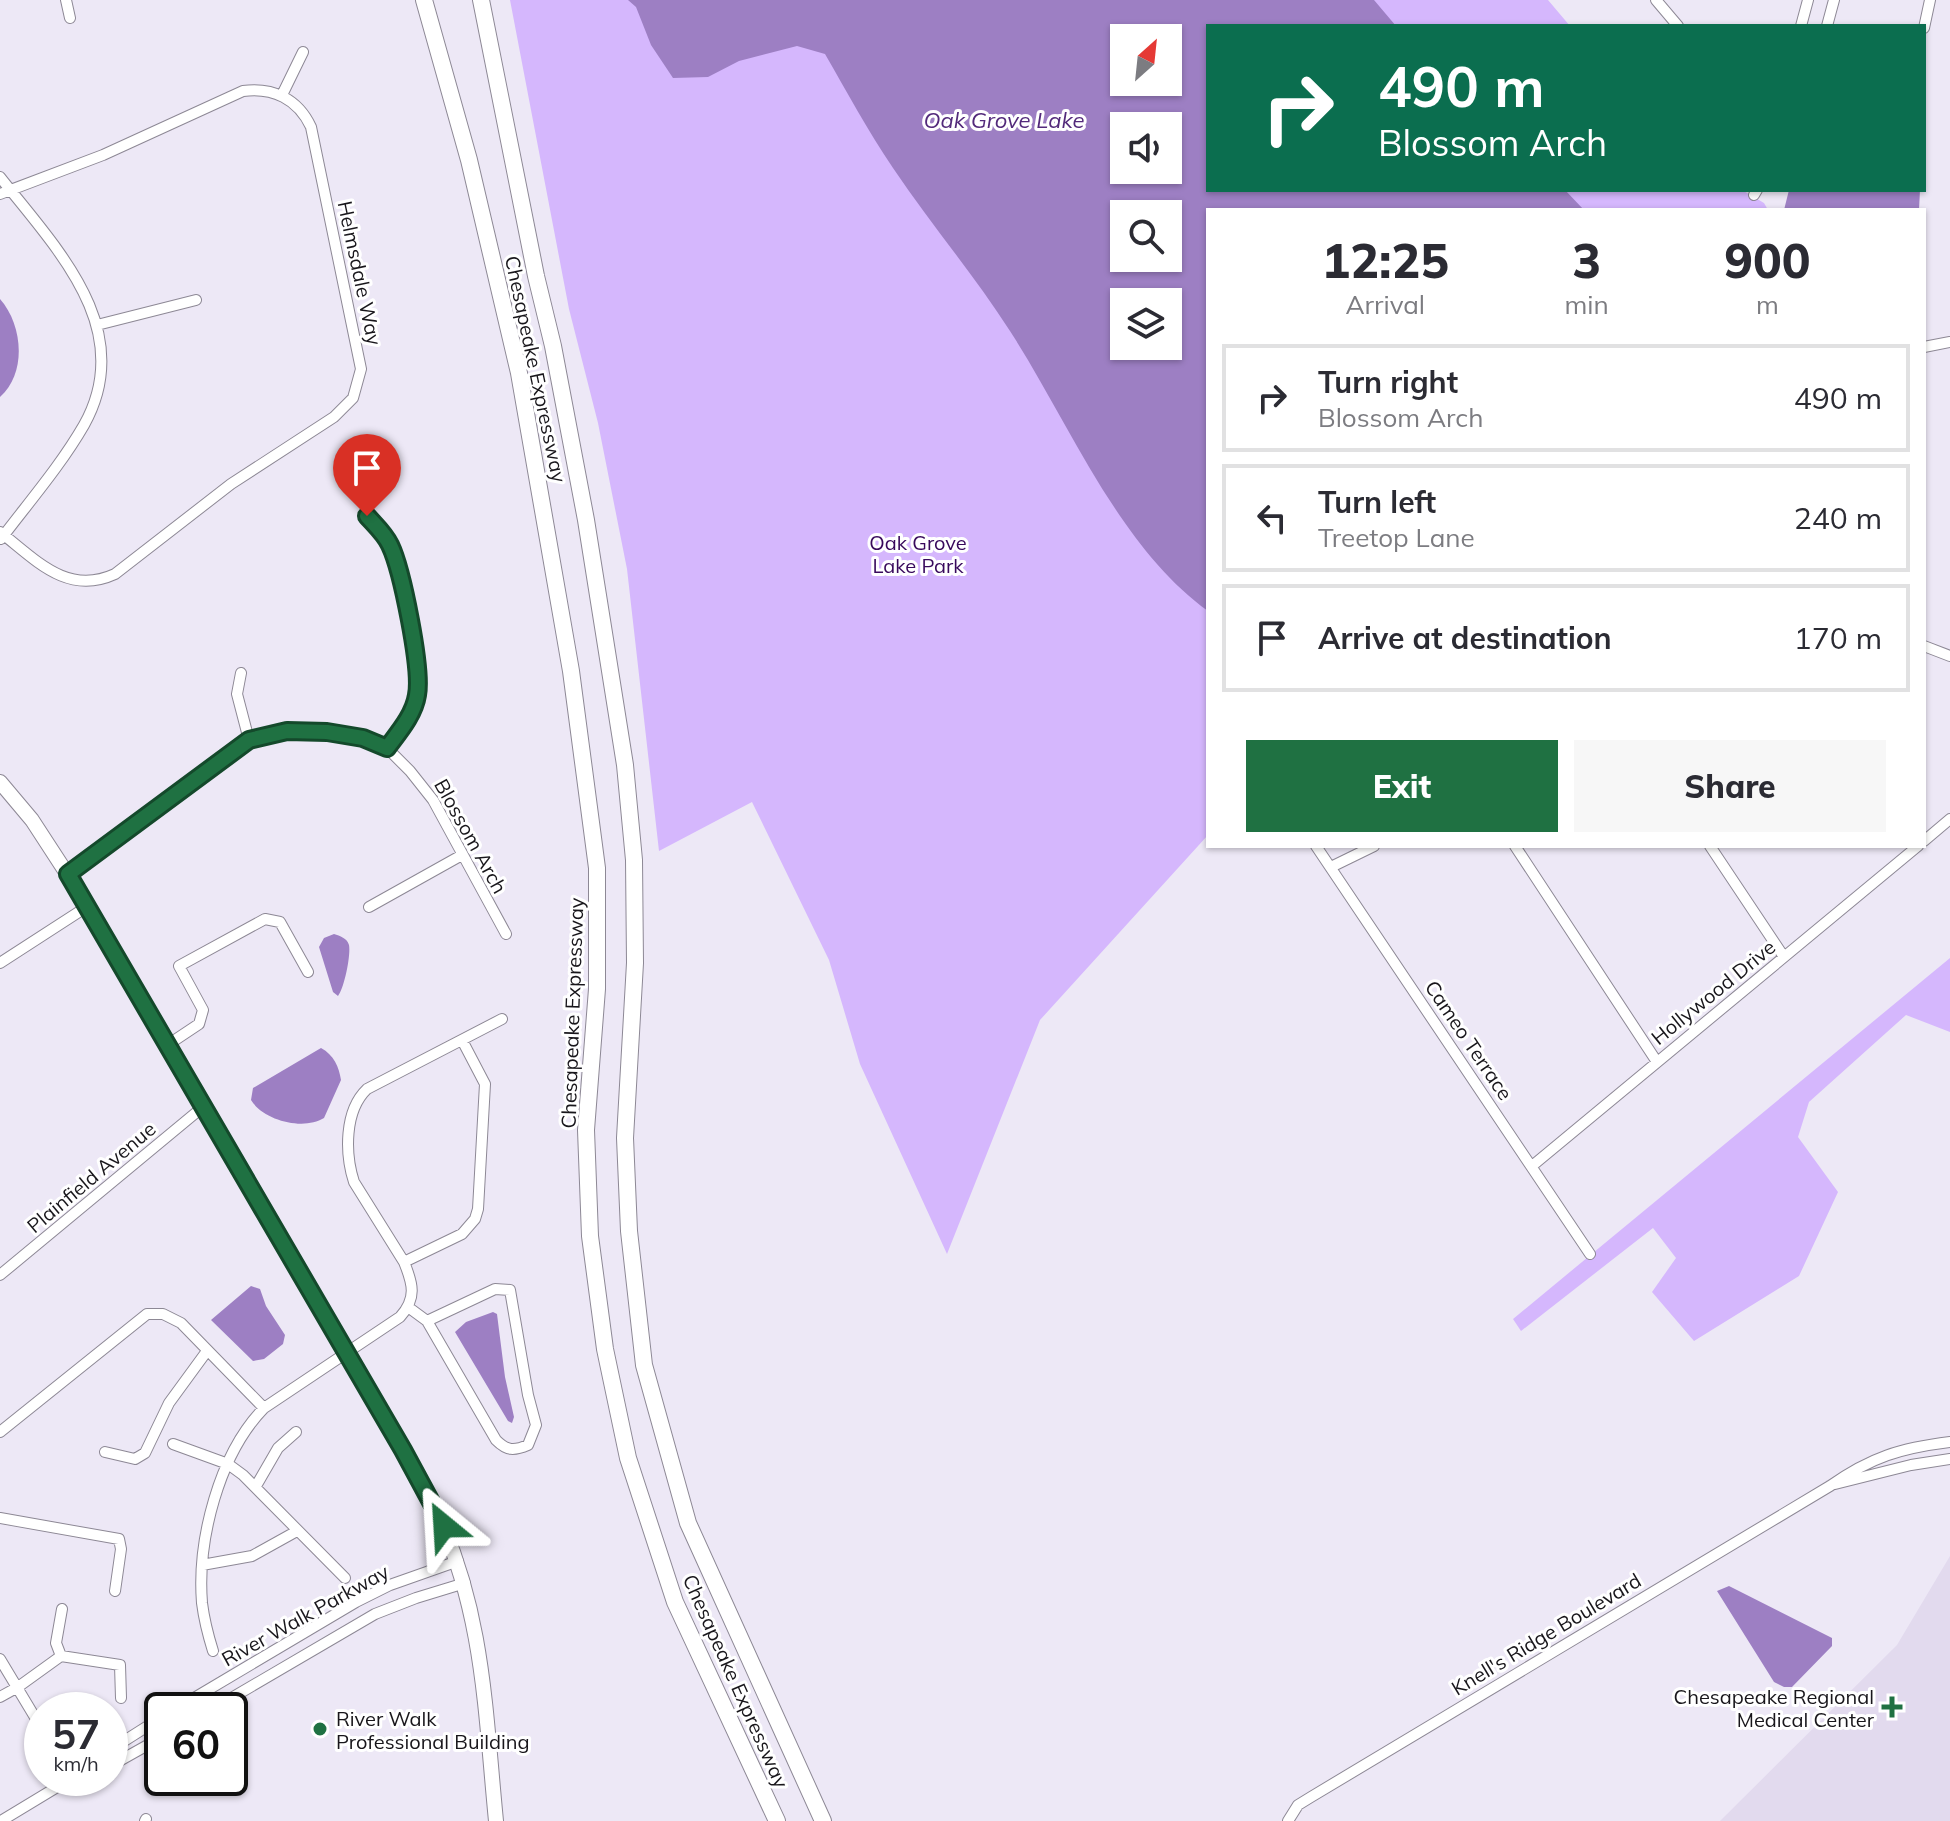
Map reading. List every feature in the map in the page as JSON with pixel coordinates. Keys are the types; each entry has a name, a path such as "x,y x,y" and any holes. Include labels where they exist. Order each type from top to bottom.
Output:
{"highway":[{"name":"Chesapeake Expressway","path":"424,0 469,160 519,373 571,671 597,868 597,989 586,1130 590,1236 605,1349 628,1458 675,1602 777,1821"},
{"name":"Chesapeake Expressway","path":"481,0 586,520 625,765 634,860 635,963 625,1138 629,1231 644,1365 688,1523 823,1821"}],"main road":[{"path":"0,782 32,820 88,906 435,1508 465,1583 484,1677 496,1821"}],"street":[{"path":"66,0 70,18"},
{"path":"1802,24 1808,0"},
{"path":"1828,24 1834,0"},
{"path":"1925,24 1930,0"},
{"path":"1663,2 1677,24"},
{"path":"5,192 142,139 243,91 282,95 303,52"},
{"name":"Helmsdale Way","path":"1,536 62,577 87,582 104,579 127,566 231,484 334,417 353,398 361,362 317,151 307,119 282,95"},
{"path":"0,177 5,192 71,269 86,295 97,325 101,356 97,394 85,423 1,536"},
{"path":"97,325 196,300"},
{"path":"1926,347 1950,342"},
{"path":"367,516 389,543 420,674 417,699 404,725 387,748"},
{"path":"1926,647 1950,656"},
{"path":"241,673 237,694 249,740"},
{"name":"Blossom Arch","path":"68,874 249,740 287,731 327,732 363,738 387,748 410,771 428,792 506,934"},
{"path":"1926,839 1950,819"},
{"name":"Cameo Terrace","path":"1317,848 1590,1254"},
{"path":"1331,867 1370,848"},
{"path":"1516,848 1657,1062"},
{"path":"1711,848 1784,957"},
{"name":"Hollywood Drive","path":"1532,1166 1916,848"},
{"path":"369,907 462,855"},
{"path":"0,963 88,906"},
{"path":"169,1044 199,1024 203,1010 179,966 265,919 280,922 308,972"},
{"path":"213,1651 202,1603 204,1537 228,1464 252,1420 264,1408 345,1351 400,1317 413,1294 404,1262 354,1182 350,1168 350,1122 354,1103 367,1089 463,1042 502,1019"},
{"path":"404,1262 462,1234 475,1219 478,1209 485,1084 463,1042"},
{"name":"Plainfield Avenue","path":"0,1275 204,1106"},
{"path":"408,1307 427,1321 496,1440 512,1450 528,1445 536,1425 510,1290 495,1289 427,1321"},
{"path":"0,1432 147,1314 163,1314 181,1323 264,1408"},
{"path":"105,1452 135,1459 145,1453 169,1403 207,1351"},
{"path":"256,1486 278,1448 296,1432"},
{"name":"Knell's Ridge Boulevard","path":"1288,1821 1298,1805 1830,1486 1859,1465 1881,1456 1950,1442"},
{"path":"173,1444 228,1464 256,1486 345,1578"},
{"name":"Knell's Ridge Boulevard","path":"1830,1486 1911,1465 1950,1459"},
{"path":"0,1518 119,1539 121,1549 115,1591"},
{"path":"202,1565 252,1556 297,1531"},
{"name":"River Walk Parkway","path":"204,1692 356,1602 390,1585 458,1561"},
{"name":"River Walk Parkway","path":"242,1692 375,1614 465,1583"},
{"path":"61,1656 56,1643 62,1609"},
{"path":"0,1697 61,1656 120,1665 121,1692"},
{"path":"0,1659 24,1698"},
{"path":"1,1821 42,1796"}],"shaded area":[{"name":"Chesapeake Regional Medical Center","path":"1950,1556 1950,1821 1720,1821 1897,1645"}],"green space":[{"name":"Oak Grove Lake Park","path":"510,0 1548,0 1568,24 1206,24 1206,192 1745,192 1767,208 1206,208 1206,837 1040,1020 947,1254 860,1064 829,960 752,802 659,851 627,569 598,423 569,309"},
{"path":"1950,958 1950,1032 1906,1015 1809,1102 1798,1137 1838,1192 1799,1276 1694,1341 1652,1292 1676,1258 1653,1228 1521,1331 1513,1319"}],"water":[{"name":"Oak Grove Lake","path":"628,0 1374,0 1394,24 1206,24 1206,192 1567,192 1582,208 1206,208 1206,609 1176,584 1147,553 1121,518 1010,331 893,168 825,54 797,46 739,61 708,77 673,78 651,45 636,7"},
{"path":"1788,192 1920,192 1919,208 1784,208"},
{"path":"0,299 14,322 19,349 15,375 0,397"},
{"path":"334,934 349,945 345,979 338,996 333,992 319,947 324,938"},
{"path":"321,1048 335,1062 341,1080 324,1118 305,1123 284,1121 265,1113 251,1100 253,1088"},
{"path":"251,1286 260,1289 266,1306 285,1335 283,1344 264,1359 253,1361 211,1320"},
{"path":"493,1312 497,1314 514,1417 512,1423 455,1332 466,1322"},
{"path":"1729,1586 1832,1638 1832,1646 1792,1687 1774,1682 1717,1591"}],"place":[{"name":"Chesapeake Regional Medical Center","path":"1892,1707"},
{"name":"River Walk Professional Building","path":"320,1729"}],"route":[{"path":"367,516 389,543 420,674 417,699 404,725 387,748 363,738 327,732 287,731 249,740 68,874 193,1085 444,1526"}]}
